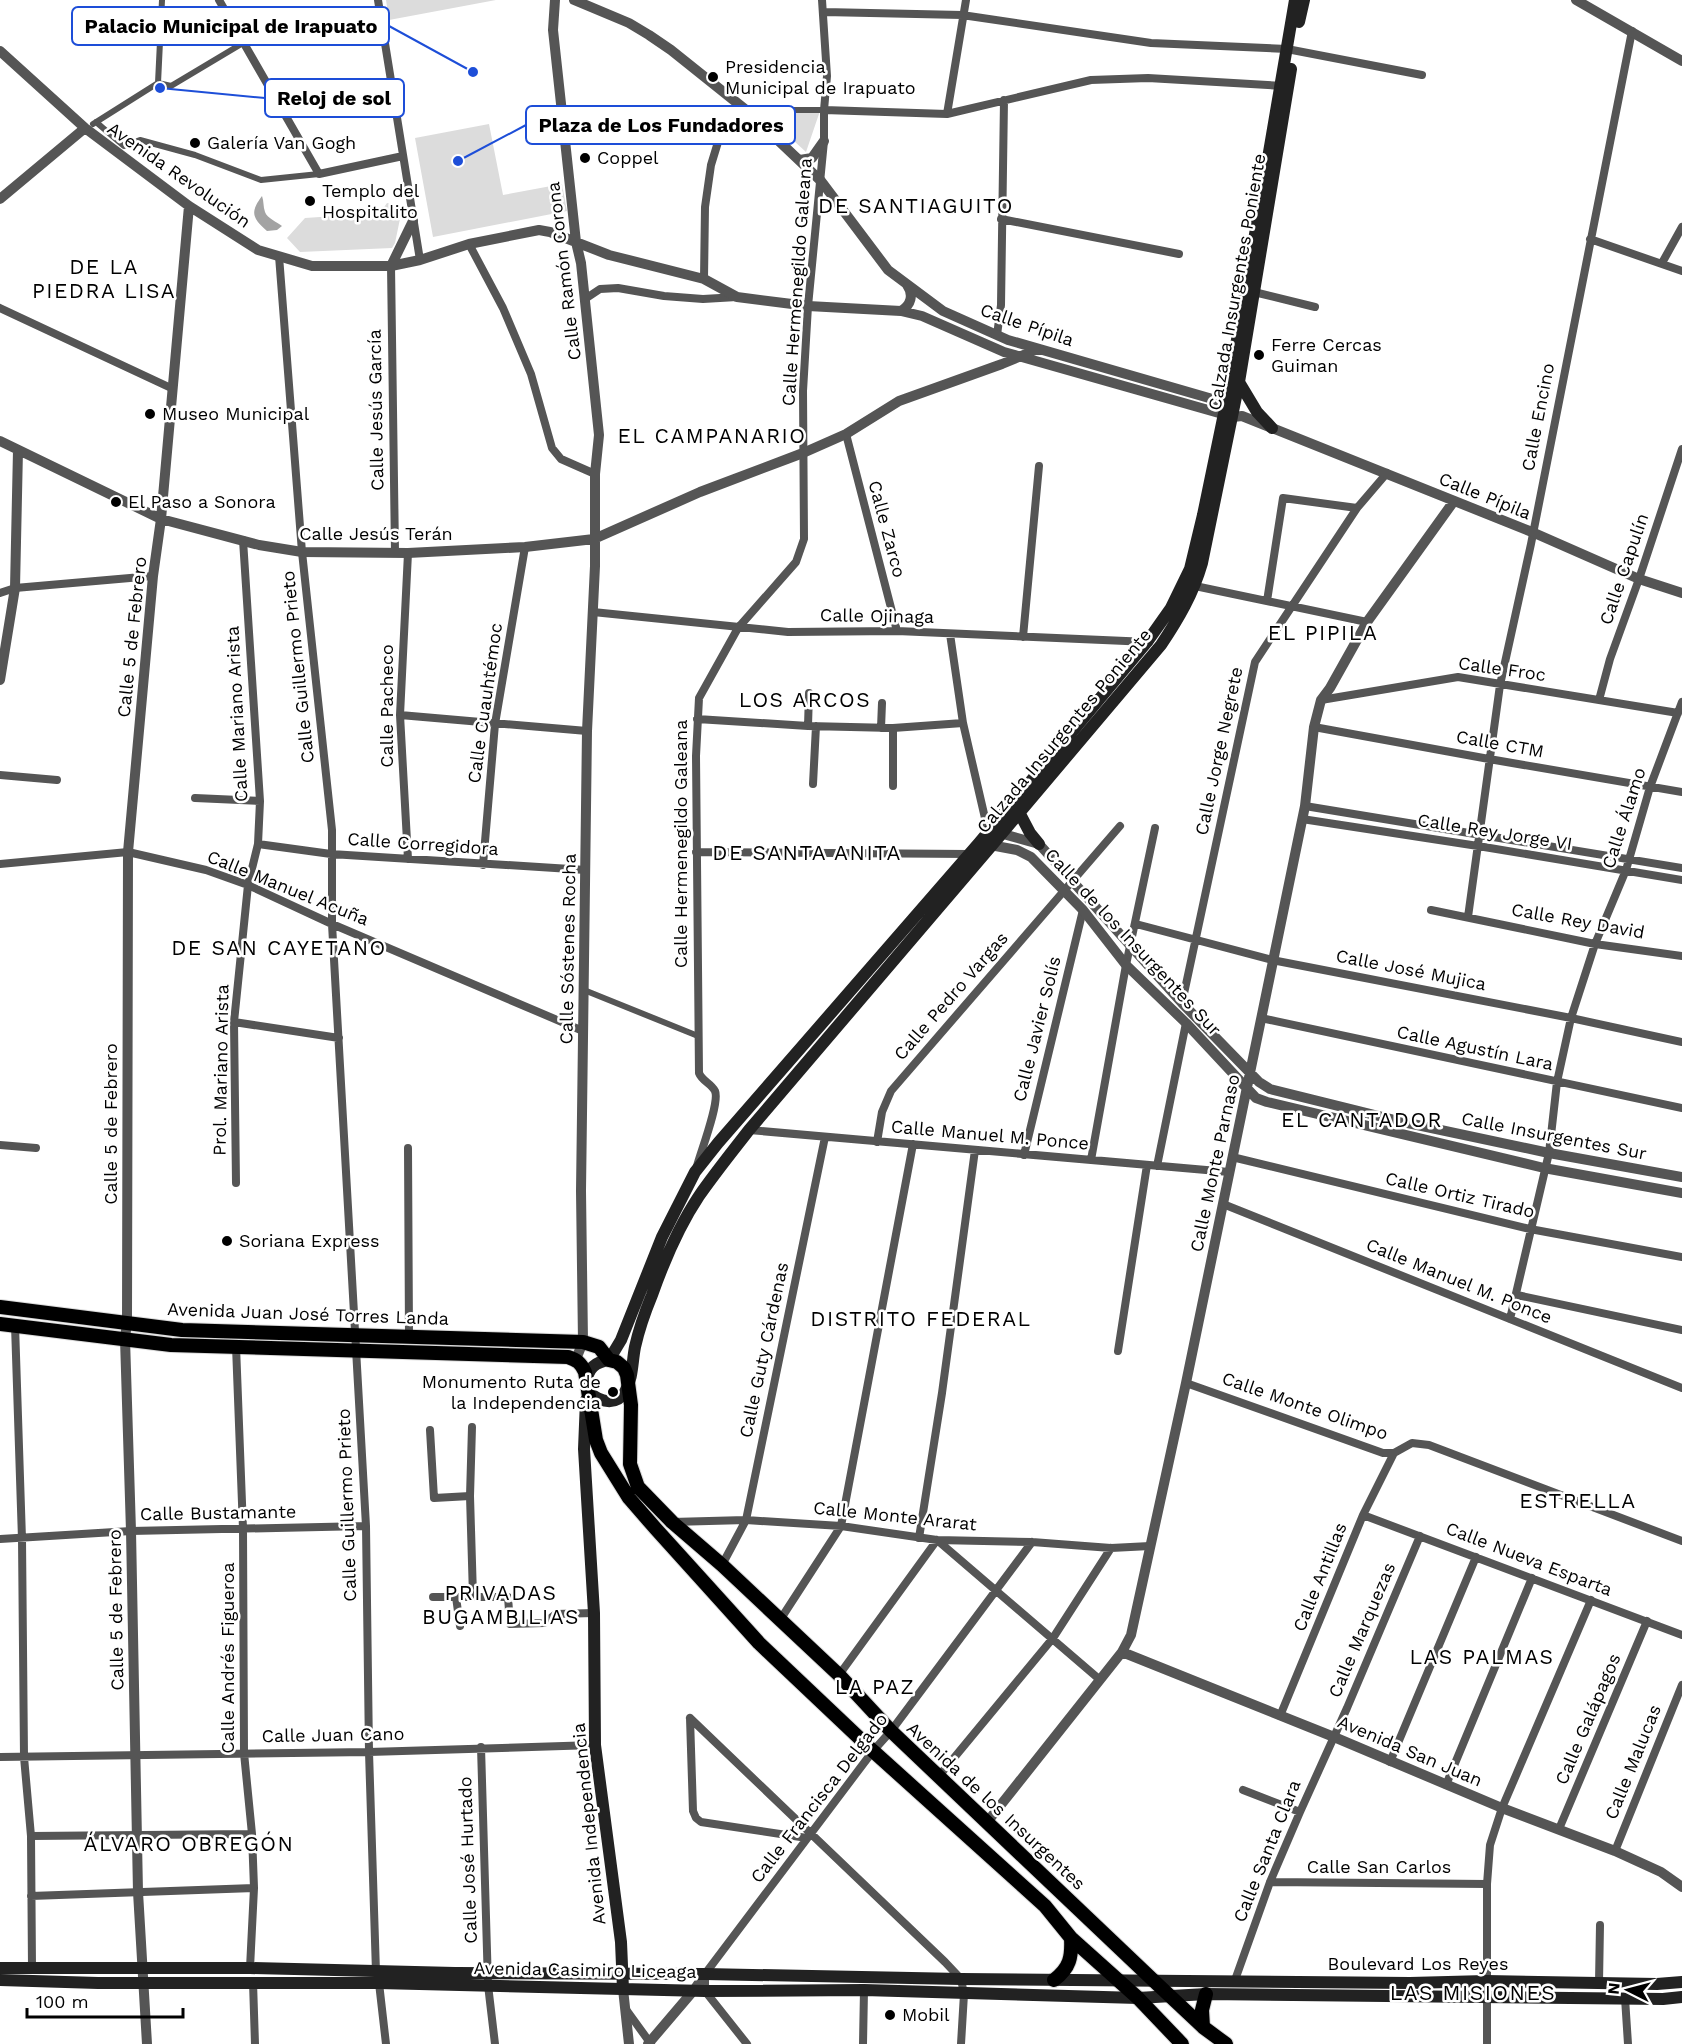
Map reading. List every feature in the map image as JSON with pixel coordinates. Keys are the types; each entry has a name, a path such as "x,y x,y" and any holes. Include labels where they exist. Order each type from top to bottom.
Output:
{"main road":[{"name":"Calzada Insurgentes Poniente","path":"1232,411 1240,349 1290,50 1295,0"},
{"name":"Calzada Insurgentes Poniente","path":"1290,50 1304,0"},
{"name":"Calzada Insurgentes Poniente","path":"628,1383 639,1332 668,1240 749,1130 992,845 994,832 1148,642 1171,608 1190,569 1207,515 1239,382 1240,349 1254,292 1284,86"},
{"path":"1239,382 1251,404 1272,428"},
{"name":"Calzada Insurgentes Poniente","path":"609,1360 621,1340 668,1240 695,1172 969,854 979,843 1019,812 1161,645 1182,614 1195,586 1202,563 1207,515"},
{"path":"1019,812 1030,833 1039,844"},
{"name":"Avenida Juan José Torres Landa","path":"0,1307 182,1330 583,1342"},
{"name":"Avenida Juan José Torres Landa","path":"0,1324 171,1345 576,1359"},
{"path":"583,1342 600,1347 609,1360"},
{"path":"576,1359 585,1372 596,1440 614,1476 629,1498 759,1643 873,1751 1045,1906 1071,1938 1138,1998 1182,2044"},
{"path":"609,1360 617,1362 624,1368 628,1383 624,1393 617,1400 607,1402 597,1400 588,1388 587,1374 592,1366 600,1361 609,1360"},
{"name":"Avenida de los Insurgentes","path":"628,1383 631,1405 630,1464 635,1482 672,1522 722,1565 839,1675 891,1731 1203,2027 1226,2044"},
{"name":"Avenida Independencia","path":"588,1388 585,1469 594,1613 595,1744 621,1942 623,1989"},
{"path":"1054,1980 1064,1972 1070,1962 1071,1938"},
{"name":"Avenida Casimiro Liceaga","path":"0,1968 250,1968 488,1985 623,1989 864,1990 1138,1998 1170,1995"},
{"name":"Avenida Casimiro Liceaga","path":"0,1980 143,1983 253,1982 488,1971 1154,1981"},
{"name":"Boulevard Los Reyes","path":"1154,1981 1486,1981 1657,1984 1682,1982"},
{"path":"1314,1996 1315,1982"},
{"path":"1203,2027 1202,2010 1206,1994"},
{"name":"Boulevard Los Reyes","path":"1170,1995 1663,1999 1682,1997"}],"street":[{"path":"158,83 162,0"},
{"path":"219,0 319,174"},
{"path":"378,0 420,260"},
{"name":"Calle Ramón Corona","path":"555,0 553,30 599,435 595,474 594,539"},
{"name":"Calle Pípila","path":"574,0 629,23 649,35 746,111 821,181 888,270 943,311 997,335 1232,411 1532,532 1639,579 1682,593"},
{"name":"Calle Hermenegildo Galeana","path":"695,1172 716,1101 713,1088 700,1076 698,1036 696,852 699,698 738,628 796,561 804,539 803,391 808,306 821,181 827,75 822,0"},
{"path":"947,114 966,0"},
{"path":"1576,0 1682,61"},
{"path":"824,12 962,15 1151,43 1290,50 1422,75"},
{"name":"Calle Encino","path":"1468,917 1500,685 1632,31"},
{"path":"0,199 85,128 158,83 171,86 243,43"},
{"name":"Avenida Revolución","path":"0,51 85,128 189,206 258,250 312,267 391,266 420,260 469,243 539,230 561,235 609,255 704,279 737,297"},
{"path":"746,111 824,110 947,114 1091,80 1148,78 1284,86"},
{"path":"997,335 1001,305 1004,100"},
{"path":"96,122 124,146 140,140 195,155 261,180 319,174 403,156"},
{"path":"704,279 705,207 711,165 722,129"},
{"path":"800,160 812,158 824,141"},
{"name":"Calle 5 de Febrero","path":"147,2044 138,1892 125,1339 127,1322 128,852 189,206"},
{"path":"1001,219 1179,254"},
{"path":"391,266 413,221"},
{"path":"1662,263 1682,226"},
{"path":"1590,239 1682,271"},
{"path":"469,243 503,308 531,374 552,448 561,459 595,474"},
{"name":"Calle Guillermo Prieto","path":"279,256 302,552 332,830 332,924 366,1526 369,1752 377,1977 386,2044"},
{"name":"Calle Jesús García","path":"391,266 395,552"},
{"path":"901,311 910,302 911,294 908,285"},
{"path":"585,299 600,289 618,288 664,296 703,299 737,297"},
{"path":"1254,292 1315,307"},
{"name":"Calle Pípila","path":"737,297 808,306 901,311 922,316 990,347 1021,357 1232,411"},
{"path":"0,308 171,388"},
{"name":"Calle Jesús Terán","path":"0,441 161,519 260,545 302,552 408,553 525,547 594,539 700,492 846,434 899,401 1038,349"},
{"name":"Calle Zarco","path":"846,434 897,632"},
{"name":"Calle Capulín","path":"1599,700 1610,659 1682,449"},
{"path":"0,680 15,588 18,450"},
{"path":"1023,637 1039,466"},
{"name":"Calle Jorge Negrete","path":"1182,1003 1255,662 1357,508 1387,473"},
{"path":"1267,601 1282,498 1357,508"},
{"name":"Calle Monte Parnaso","path":"987,1821 1122,1652 1131,1635 1262,1018 1305,806 1314,727 1321,700 1367,622 1454,501"},
{"name":"Calle Sóstenes Rocha","path":"576,1359 583,1342 581,1191 583,990 587,731 595,566 594,539"},
{"name":"Calle Mariano Arista","path":"243,540 260,801 258,843 248,885"},
{"name":"Calle Cuauhtémoc","path":"483,864 495,724 525,547"},
{"name":"Calle Pacheco","path":"408,553 400,715 408,859"},
{"path":"0,593 15,588 153,576"},
{"path":"1195,586 1291,608 1367,622"},
{"name":"Calle Ojinaga","path":"593,612 788,632 897,632 1148,642 1161,645"},
{"path":"950,634 963,723 994,832"},
{"name":"Calle Froc","path":"1321,700 1458,677 1678,713"},
{"path":"809,693 813,784"},
{"name":"Calle Álamo","path":"1510,1319 1549,1153 1557,1082 1571,1018 1595,944 1626,870 1650,787 1682,702"},
{"path":"881,728 882,703"},
{"path":"400,715 587,731"},
{"path":"697,719 881,728 963,723"},
{"name":"Calle CTM","path":"1314,727 1682,792"},
{"path":"893,728 893,786"},
{"path":"0,775 57,780"},
{"path":"195,798 260,801"},
{"name":"Calle Rey Jorge VI","path":"1305,806 1682,868"},
{"name":"Calle Rey Jorge VI","path":"1302,819 1682,880"},
{"name":"Calle Pedro Vargas","path":"876,1142 882,1112 891,1091 1120,826"},
{"path":"1091,1160 1126,965 1155,828"},
{"name":"Calle de los Insurgentes Sur","path":"994,832 1039,844 1182,1003 1250,1074"},
{"name":"Calle Corregidora","path":"258,843 331,854 586,870"},
{"name":"Calle de los Insurgentes Sur","path":"979,843 1017,850 1031,857 1083,910 1126,965 1186,1023 1247,1090"},
{"name":"Calle Manuel Acuña","path":"0,864 128,852 206,870 248,885 332,924 583,1031"},
{"path":"696,852 969,854"},
{"name":"Prol. Mariano Arista","path":"237,1183 234,1022 248,885"},
{"name":"Calle Javier Solís","path":"1024,1155 1083,910"},
{"name":"Calle Rey David","path":"1431,910 1595,944 1682,956"},
{"name":"Calle José Mujica","path":"1136,924 1272,960 1682,1042"},
{"path":"583,990 698,1036"},
{"name":"Calle Agustín Lara","path":"1262,1018 1682,1108"},
{"path":"234,1022 339,1038"},
{"path":"1157,1166 1186,1023"},
{"name":"Calle Insurgentes Sur","path":"1250,1074 1270,1089 1403,1122 1549,1153 1682,1177"},
{"path":"1247,1090 1256,1098 1267,1102 1544,1168 1682,1193"},
{"name":"Calle Manuel M. Ponce","path":"749,1130 1229,1172"},
{"name":"Calle Guty Cárdenas","path":"722,1565 746,1520 825,1137"},
{"path":"780,1620 841,1526 913,1144"},
{"path":"0,1145 36,1148"},
{"path":"408,1148 409,1336"},
{"path":"919,1538 942,1393 975,1150"},
{"name":"Calle Ortiz Tirado","path":"1232,1157 1530,1229 1682,1257"},
{"path":"1118,1351 1146,1165"},
{"name":"Calle Manuel M. Ponce","path":"1223,1204 1682,1388"},
{"path":"1517,1296 1682,1330"},
{"path":"15,1325 22,1539 24,1757 31,1836 32,1968"},
{"name":"Calle Andrés Figueroa","path":"236,1346 243,1529 244,1753 252,1833 254,1888 250,1968"},
{"name":"Calle Monte Olimpo","path":"1186,1383 1383,1453 1394,1453 1412,1443 1429,1445 1682,1541"},
{"path":"472,1427 470,1496 473,1596"},
{"path":"429,1430 434,1498 470,1496"},
{"name":"Calle Antillas","path":"1280,1716 1363,1515 1394,1453"},
{"name":"Calle Nueva Esparta","path":"1363,1515 1682,1635"},
{"name":"Calle Monte Ararat","path":"672,1522 746,1520 841,1526 937,1540 1032,1542 1111,1548 1150,1546"},
{"name":"Calle Bustamante","path":"0,1539 131,1531 366,1526"},
{"name":"Calle Marquezas","path":"1334,1737 1420,1536"},
{"path":"839,1675 937,1540 1099,1679"},
{"name":"Calle Francisca Delgado","path":"650,2044 699,1990 705,1974 1032,1542"},
{"path":"939,1776 1053,1638 1111,1548"},
{"path":"1390,1762 1476,1557"},
{"path":"1446,1785 1532,1578"},
{"path":"434,1597 508,1597 510,1624 544,1623 556,1614 594,1613"},
{"path":"456,1597 460,1626"},
{"path":"1487,2044 1487,1884 1490,1845 1502,1808 1591,1600"},
{"name":"Calle Galápagos","path":"1559,1829 1647,1621"},
{"name":"Avenida San Juan","path":"1122,1652 1334,1737 1502,1808 1615,1851 1661,1872 1682,1887"},
{"name":"Calle Malucas","path":"1615,1851 1682,1686"},
{"path":"809,1836 700,1822 693,1811 690,1718 809,1836 961,1979 964,1994 961,2044"},
{"name":"Calle Santa Clara","path":"1235,1980 1270,1882 1334,1737"},
{"name":"Calle Juan Cano","path":"0,1757 369,1752 595,1744"},
{"name":"Calle José Hurtado","path":"482,1747 488,1985 495,2044"},
{"path":"1243,1790 1299,1812"},
{"path":"31,1836 252,1833"},
{"name":"Calle San Carlos","path":"1270,1882 1487,1884"},
{"path":"32,1896 254,1888"},
{"path":"1599,1925 1599,1982"},
{"path":"253,1982 255,2044"},
{"name":"Avenida Independencia","path":"623,1989 629,2044"},
{"path":"699,1990 747,2044"},
{"path":"863,2044 864,1990"},
{"path":"1625,1998 1628,2044"},
{"path":"625,2007 650,2044"}],"shaded area":[{"path":"386,0 496,0 389,20"},
{"path":"821,108 806,152 760,110"},
{"path":"489,124 503,195 562,184 567,211 433,237 415,138"},
{"path":"262,196 266,214 282,226 277,230 267,231 254,215"},
{"path":"387,203 395,205 401,214 392,248 300,252 287,238 305,218 380,213"}],"place":[{"name":"Palacio Municipal de Irapuato","path":"473,72"},
{"name":"Presidencia Municipal de Irapuato","path":"713,77"},
{"name":"Reloj de sol","path":"160,88"},
{"name":"Galería Van Gogh","path":"195,143"},
{"name":"Coppel","path":"585,158"},
{"name":"Plaza de Los Fundadores","path":"458,161"},
{"name":"Templo del Hospitalito","path":"310,201"},
{"name":"Ferre Cercas Guiman","path":"1259,355"},
{"name":"Museo Municipal","path":"150,414"},
{"name":"El Paso a Sonora","path":"116,502"},
{"name":"Soriana Express","path":"227,1241"},
{"name":"Monumento Ruta de la Independencia","path":"613,1392"},
{"name":"Mobil","path":"890,2015"}],"district":[{"name":"DE SANTIAGUITO","path":"916,206"},
{"name":"DE LA PIEDRA LISA","path":"104,279"},
{"name":"EL CAMPANARIO","path":"712,436"},
{"name":"EL PIPILA","path":"1323,633"},
{"name":"LOS ARCOS","path":"805,700"},
{"name":"DE SANTA ANITA","path":"807,853"},
{"name":"DE SAN CAYETANO","path":"279,948"},
{"name":"EL CANTADOR","path":"1362,1120"},
{"name":"DISTRITO FEDERAL","path":"921,1319"},
{"name":"ESTRELLA","path":"1578,1501"},
{"name":"PRIVADAS BUGAMBILIAS","path":"501,1605"},
{"name":"LAS PALMAS","path":"1482,1657"},
{"name":"LA PAZ","path":"875,1687"},
{"name":"ÁLVARO OBREGÓN","path":"189,1844"},
{"name":"LAS MISIONES","path":"1473,1993"}]}
